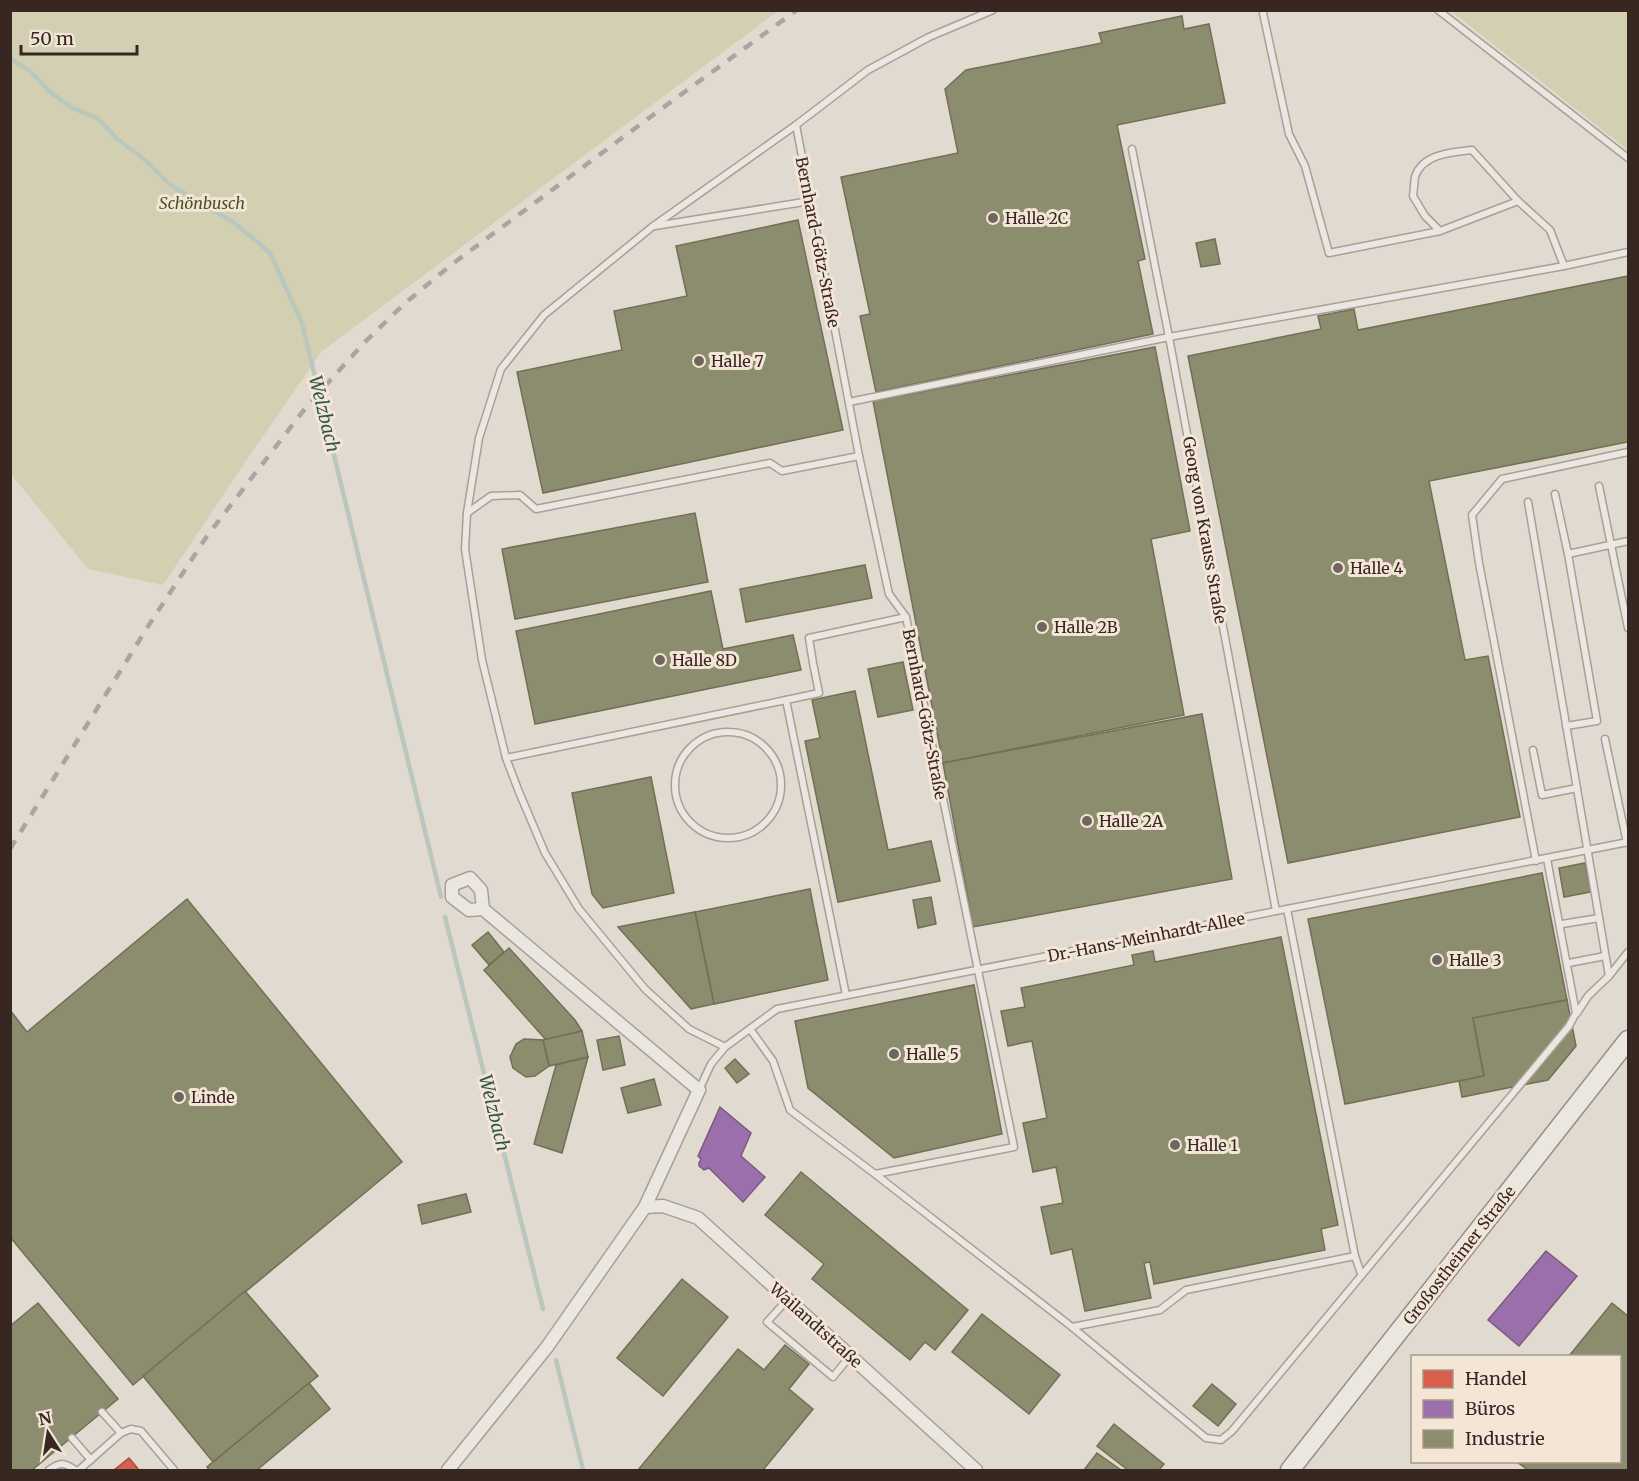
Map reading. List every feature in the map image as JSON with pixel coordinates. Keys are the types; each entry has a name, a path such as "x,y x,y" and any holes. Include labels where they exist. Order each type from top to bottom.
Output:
{"main road":[{"name":"Großostheimer Straße","path":"1290,1470 1629,1040"}],"street":[{"path":"448,1470 547,1347 645,1208 699,1090 483,909"},
{"name":"Wailandtstraße","path":"645,1208 663,1206 698,1218 976,1470"}],"lane":[{"path":"725,1047 689,1029 645,989 579,909 546,853 519,792 506,758 480,649 465,549 467,513 479,438 501,369 544,315 652,227 868,70 929,37 993,10"},
{"path":"1438,10 1629,158"},
{"path":"1263,13 1289,134 1305,166 1329,253 1440,231 1518,201"},
{"name":"Bernhard-Götz-Straße","path":"795,124 859,456 889,594 906,617 1014,1147 875,1174"},
{"name":"Georg von Krauss Straße","path":"1132,149 1276,911"},
{"path":"1440,231 1425,216 1413,196 1416,175 1425,163 1442,153 1472,150 1518,201 1551,230 1564,266"},
{"path":"652,227 810,201"},
{"path":"849,402 1169,337 1564,266 1629,252"},
{"path":"1536,861 1479,563 1472,515 1502,479 1629,452"},
{"path":"467,513 491,496 520,495 536,509 770,463 782,471 859,456"},
{"path":"1599,486 1629,628"},
{"path":"1556,494 1597,721 1566,726"},
{"path":"1528,502 1609,976"},
{"path":"1568,554 1629,541"},
{"path":"506,758 819,693 809,638 906,617"},
{"path":"786,700 846,995"},
{"path":"716,731 744,732 769,749 782,776 780,804 763,827 732,840 699,832 677,805 675,770 691,744 716,731"},
{"path":"1605,739 1628,843"},
{"path":"1533,750 1542,795 1577,788"},
{"name":"Dr.-Hans-Meinhardt-Allee","path":"699,1090 711,1064 725,1047 777,1009 1628,843"},
{"path":"1547,859 1576,1013"},
{"path":"1287,909 1355,1256 1361,1275"},
{"path":"1562,924 1599,918"},
{"path":"750,1029 773,1061 790,1110 1072,1328 1206,1438 1221,1440 1232,1431 1569,1026 1588,996 1629,952"},
{"path":"1569,963 1605,956"},
{"path":"1072,1328 1160,1310 1186,1290 1355,1256"},
{"path":"788,1299 767,1322 833,1377 850,1356"},
{"path":"102,1412 121,1433"},
{"path":"49,1470 58,1464 65,1464 77,1470 121,1433 131,1429 141,1431 174,1470"},
{"path":"72,1437 91,1460"}],"green space":[{"name":"Schönbusch","path":"11,10 778,11 322,351 163,585 88,569 11,474"},
{"path":"1451,11 1628,11 1628,150"}],"building: Handel":[{"path":"129,1458 139,1470 114,1470"}],"building: Büros":[{"path":"720,1107 751,1133 741,1156 765,1177 743,1202 709,1168 704,1170 699,1166 701,1159 698,1156"},
{"path":"1546,1251 1577,1276 1519,1346 1488,1320"}],"building: Industrie":[{"name":"Halle 2C","path":"1182,16 1184,29 1209,24 1225,103 1117,125 1145,259 1138,261 1153,334 876,392 860,316 870,314 841,177 958,153 945,89 966,70 1102,43 1099,33"},
{"name":"Halle 7","path":"798,220 843,430 543,493 517,372 622,350 614,311 687,296 676,246"},
{"path":"1215,239 1220,264 1201,267 1196,243"},
{"name":"Halle 4","path":"1628,276 1628,442 1429,481 1465,660 1488,656 1520,817 1288,863 1188,356 1321,329 1318,316 1354,309 1358,330"},
{"name":"Halle 2B","path":"1155,347 1190,531 1151,539 1184,715 943,763 873,401"},
{"path":"695,513 708,582 515,619 502,549"},
{"path":"865,565 872,598 746,622 740,589"},
{"name":"Halle 8D","path":"711,591 723,649 793,635 801,670 535,724 516,631"},
{"path":"903,662 913,710 878,717 868,669"},
{"path":"855,691 888,850 931,841 940,881 838,902 805,741 820,738 812,700"},
{"name":"Halle 2A","path":"1202,714 1232,879 973,927 943,763"},
{"path":"651,777 674,893 603,908 592,894 572,793"},
{"path":"1585,863 1591,892 1564,897 1559,868"},
{"name":"Halle 3","path":"1542,873 1567,1000 1473,1018 1484,1076 1345,1104 1308,919"},
{"path":"810,889 828,980 714,1004 695,912"},
{"path":"931,897 936,924 918,928 913,900"},
{"name":"Linde","path":"187,899 402,1162 133,1385 10,1237 10,1010 27,1032"},
{"path":"695,912 714,1004 691,1009 618,927"},
{"path":"488,932 504,952 489,965 472,945"},
{"name":"Halle 1","path":"1281,937 1338,1225 1321,1229 1325,1250 1154,1284 1150,1262 1144,1263 1151,1298 1085,1311 1072,1249 1051,1254 1041,1207 1063,1203 1056,1167 1033,1172 1023,1123 1047,1118 1032,1041 1008,1046 1001,1011 1025,1007 1021,988 1134,965 1132,955 1153,951 1155,962"},
{"path":"509,948 575,1020 582,1031 546,1040 484,970"},
{"name":"Halle 5","path":"974,985 1002,1134 894,1158 808,1088 795,1021"},
{"path":"1567,1000 1576,1046 1548,1080 1462,1097 1459,1081 1484,1076 1473,1018"},
{"path":"582,1031 588,1057 549,1066 543,1040"},
{"path":"619,1036 625,1065 603,1070 597,1040"},
{"path":"524,1039 543,1040 549,1066 535,1076 526,1077 513,1068 510,1057 516,1044"},
{"path":"588,1057 562,1153 534,1144 556,1065"},
{"path":"735,1059 749,1074 737,1083 725,1068"},
{"path":"654,1079 661,1105 628,1113 621,1088"},
{"path":"801,1172 968,1310 935,1350 925,1342 910,1360 812,1279 824,1264 765,1215"},
{"path":"466,1194 471,1212 422,1224 418,1205"},
{"path":"682,1279 728,1317 663,1396 617,1358"},
{"path":"245,1291 318,1376 213,1462 143,1376"},
{"path":"38,1303 118,1399 32,1470 10,1470 10,1326"},
{"path":"1612,1303 1628,1316 1628,1470 1528,1470 1518,1463 1621,1463 1621,1355 1570,1355"},
{"path":"982,1314 1060,1375 1029,1414 952,1352"},
{"path":"785,1345 809,1364 789,1389 813,1409 763,1470 638,1470 738,1349 764,1370"},
{"path":"309,1383 330,1409 257,1470 209,1470 207,1467"},
{"path":"1212,1384 1236,1404 1218,1426 1193,1406"},
{"path":"1114,1424 1164,1464 1159,1470 1128,1470 1097,1446"},
{"path":"1097,1453 1121,1470 1084,1470"}],"waterway":[{"name":"Welzbach","path":"10,58 31,72 49,91 70,107 99,119 116,138 145,160 169,184 236,224 270,253 302,323 441,897"},
{"name":"Welzbach","path":"445,917 543,1309"},
{"name":"Welzbach","path":"556,1360 583,1470"}],"railway":[{"path":"10,849 207,536 307,406 363,344 404,304 451,265 797,10"}],"place":[{"name":"Halle 2C","path":"993,218"},
{"name":"Halle 7","path":"699,361"},
{"name":"Halle 4","path":"1338,568"},
{"name":"Halle 2B","path":"1042,627"},
{"name":"Halle 8D","path":"660,660"},
{"name":"Halle 2A","path":"1087,821"},
{"name":"Halle 3","path":"1437,960"},
{"name":"Halle 5","path":"894,1054"},
{"name":"Linde","path":"179,1097"},
{"name":"Halle 1","path":"1175,1145"}]}
